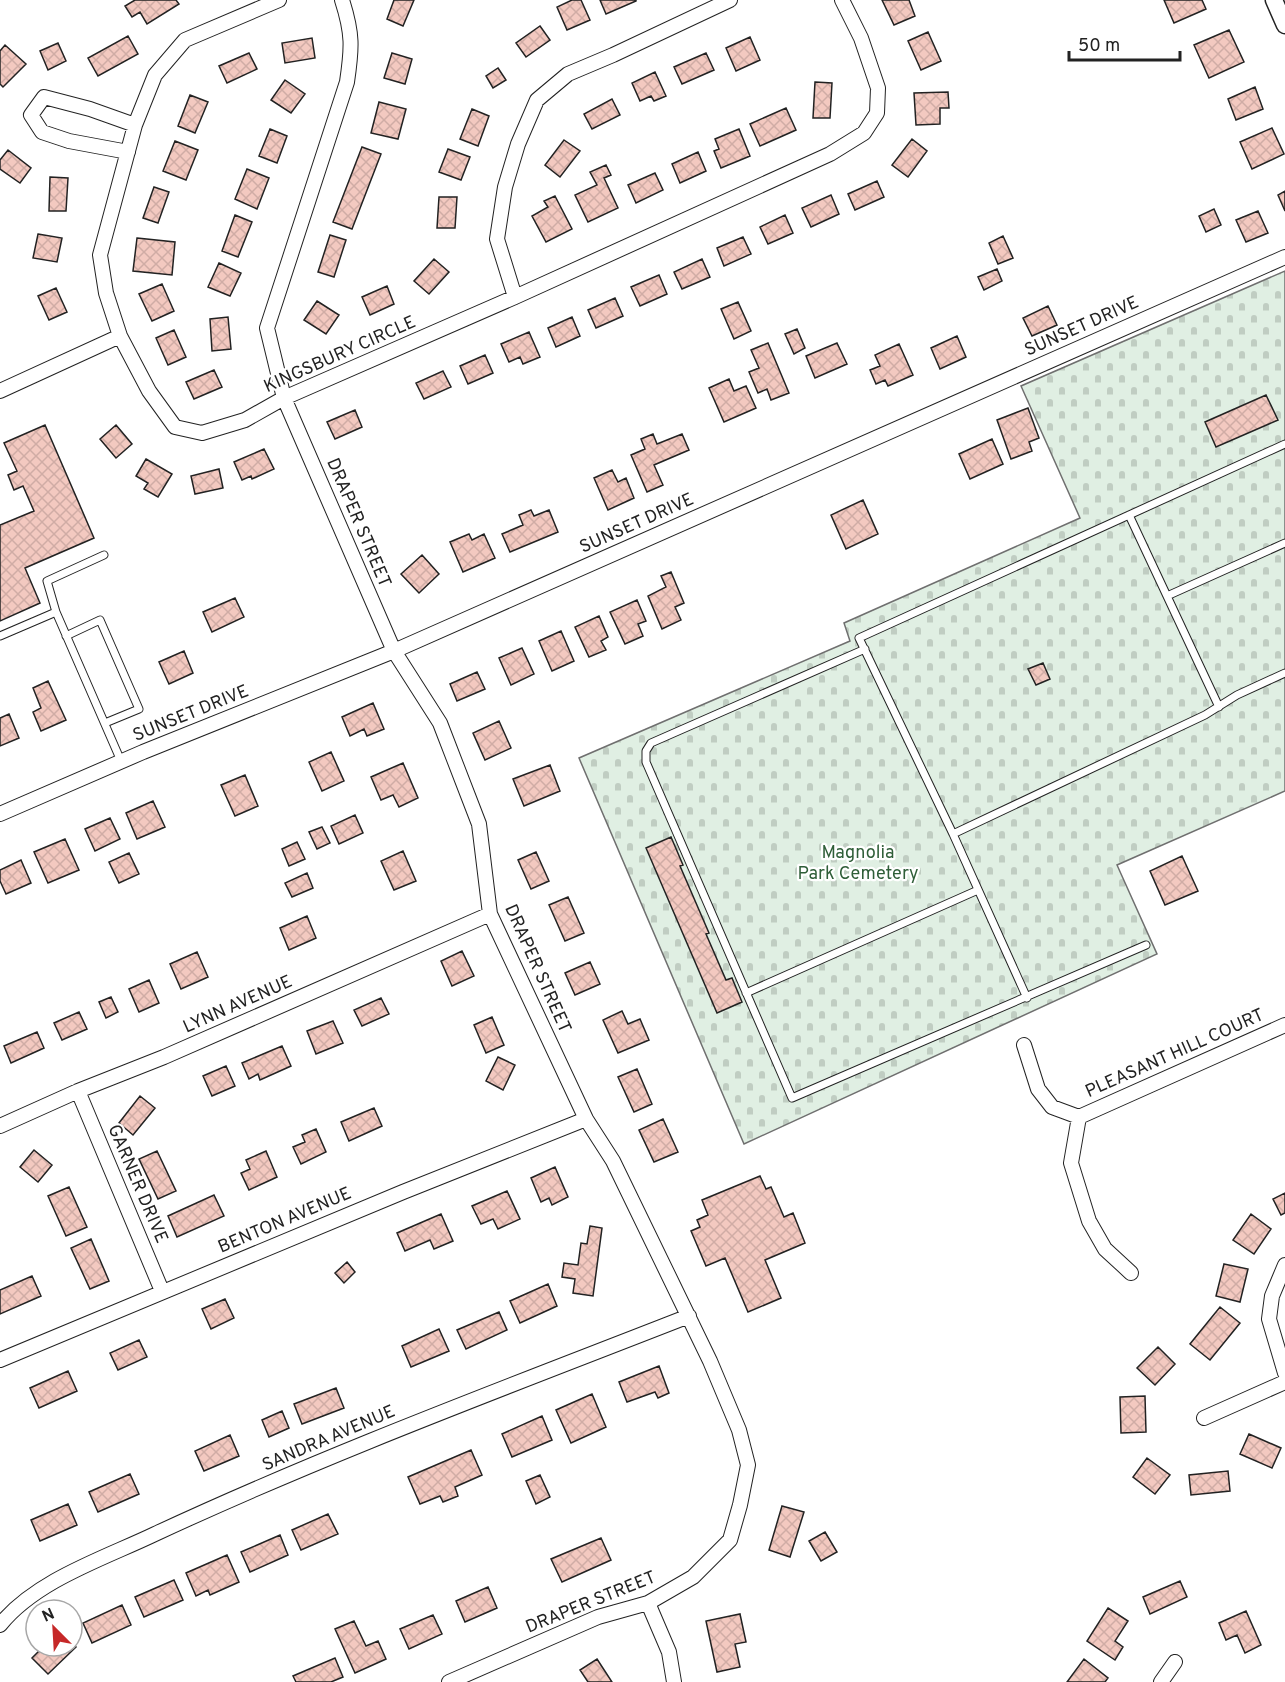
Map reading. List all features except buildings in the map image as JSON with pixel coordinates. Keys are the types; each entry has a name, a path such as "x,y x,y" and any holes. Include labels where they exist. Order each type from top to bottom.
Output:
{"street":[{"name":"KINGSBURY CIRCLE","path":"279,0 185,40 155,75 135,125 100,255 105,293 120,336 149,391 175,428 202,433 245,420 284,398 515,297 830,154 864,133 877,113 878,88 861,38 842,0"},
{"name":"DRAPER STREET","path":"342,0 349,22 352,49 347,82 267,328 284,398 393,651 440,723 479,824 490,914 586,1119 613,1161 689,1316 739,1430 748,1465 730,1540 693,1577 648,1603 598,1617 449,1682"},
{"path":"515,297 498,239 505,187 518,144 537,100 568,74 730,0"},
{"path":"1274,0 1285,25"},
{"path":"128,152 69,141 42,132 31,115 44,98 90,109 135,125"},
{"name":"SUNSET DRIVE","path":"0,814 122,761 393,651 1285,257"},
{"path":"0,391 120,336"},
{"name":"LYNN AVENUE","path":"0,1126 490,914"},
{"name":"PLEASANT HILL COURT","path":"1024,1046 1038,1089 1052,1107 1079,1117 1285,1025"},
{"name":"GARNER DRIVE","path":"78,1091 162,1292"},
{"name":"PLEASANT HILL COURT","path":"1079,1117 1071,1163 1089,1221 1105,1249 1131,1273"},
{"name":"BENTON AVENUE","path":"0,1360 403,1192 586,1119"},
{"path":"1285,1265 1272,1296 1269,1319 1285,1373"},
{"name":"SANDRA AVENUE","path":"0,1625 9,1614 50,1583 206,1510 369,1440 689,1316"},
{"path":"1204,1418 1285,1382"},
{"path":"648,1603 669,1652 674,1682"},
{"path":"1161,1682 1174,1662"}],"lane":[{"path":"1027,998 953,834 859,638 1285,444"},
{"path":"1129,515 1219,706"},
{"path":"1167,596 1285,543"},
{"path":"104,555 47,581 56,612 122,761"},
{"path":"0,636 56,612"},
{"path":"66,636 100,620 139,709 105,723"},
{"path":"865,650 651,743 646,752 646,762 792,1098 1146,945"},
{"path":"953,834 1205,715 1237,695 1285,673"},
{"path":"746,993 978,890"}],"green space":[{"name":"Magnolia Park Cemetery","path":"1285,271 1285,791 1117,865 1157,954 744,1144 579,758 850,641 844,623 1080,518 1021,386"}]}
